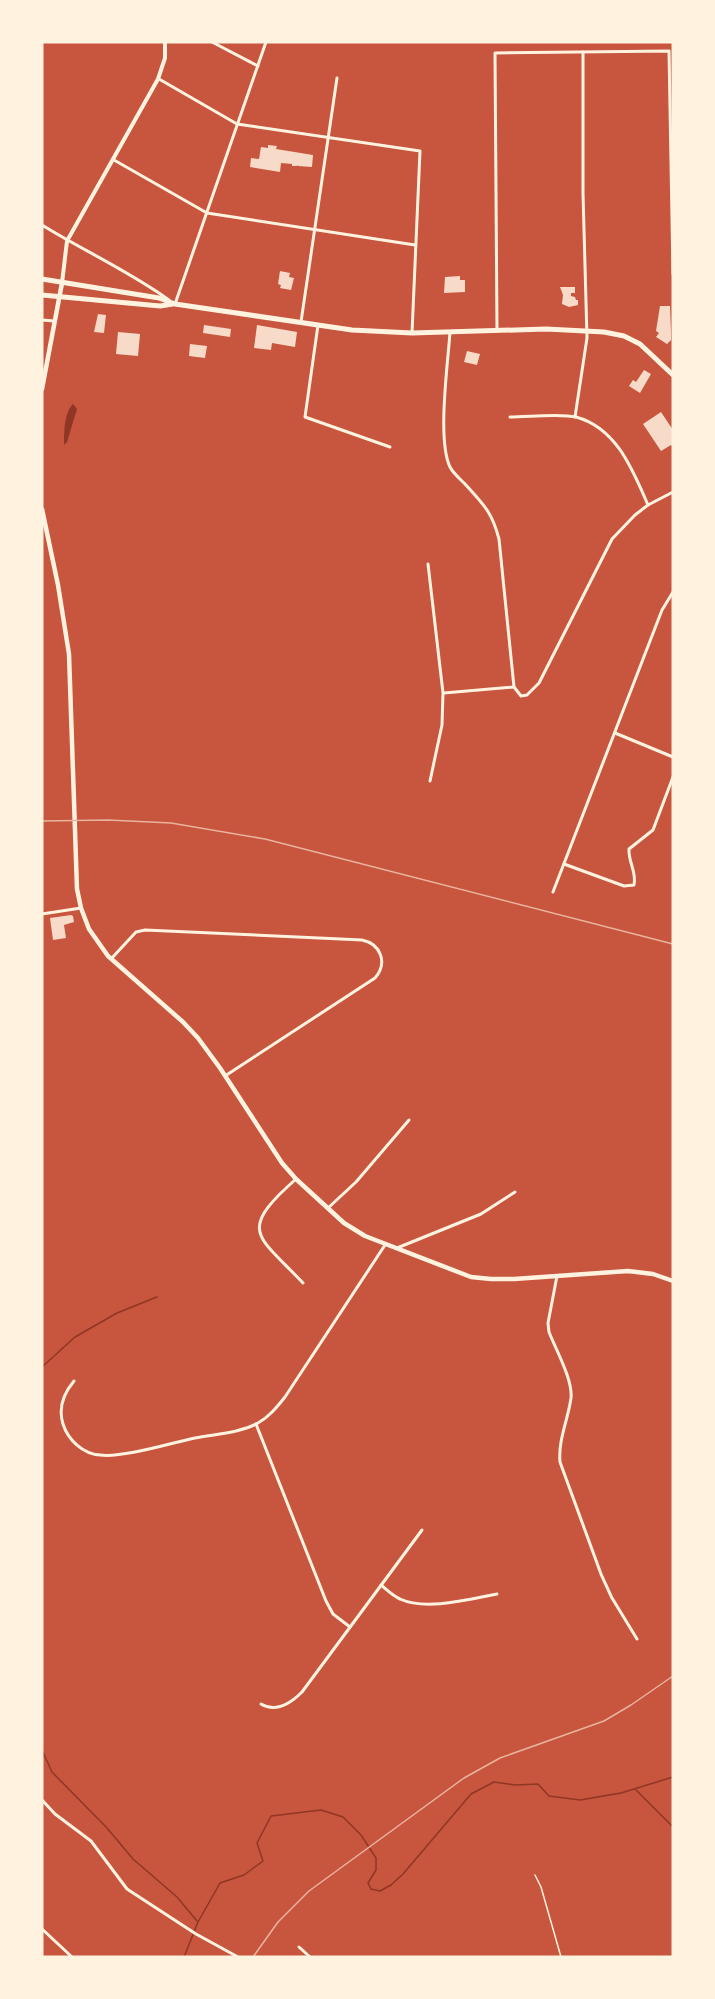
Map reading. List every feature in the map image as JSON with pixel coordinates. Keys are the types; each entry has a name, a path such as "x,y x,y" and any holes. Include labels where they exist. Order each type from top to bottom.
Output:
{"main road":[{"path":"42,279 159,298 175,304 352,330 412,333 496,330 604,332 632,340 652,354 673,375"},
{"path":"42,389 62,284"},
{"path":"42,295 160,306 175,304"},
{"path":"42,509 58,585 69,654 77,889 89,929 111,960 183,1022 204,1046 270,1146 296,1179 344,1224 365,1236 471,1277 490,1279 628,1271 653,1274 673,1281"}],"street":[{"path":"62,284 67,241 158,79 165,58 165,42"},
{"path":"212,42 258,66"},
{"path":"42,225 67,241 121,269 175,304 266,42"},
{"path":"496,330 495,53 669,51 673,274"},
{"path":"574,417 587,338 583,52"},
{"path":"301,322 337,78"},
{"path":"158,79 237,124 420,152 414,245 412,333"},
{"path":"114,160 207,213 414,245"},
{"path":"42,320 54,321"},
{"path":"318,325 305,417 390,447"},
{"path":"450,332 444,408 446,450 450,468 494,519 499,539 514,687 518,694 524,696 533,691 538,683 612,539 634,515 673,492"},
{"path":"510,417 574,417 590,422 620,448 631,466 648,505"},
{"path":"428,564 443,693 442,726 430,781"},
{"path":"553,891 662,610 673,592"},
{"path":"443,693 514,687"},
{"path":"615,733 673,757"},
{"path":"564,864 630,887 635,882 635,873 629,858 629,849 653,830 673,777"},
{"path":"42,914 81,908"},
{"path":"111,960 136,933 145,930 362,940 376,946 382,960 381,968 375,978 225,1076"},
{"path":"327,1209 356,1182 409,1120"},
{"path":"296,1179 266,1208 261,1217 260,1232 269,1250 303,1282"},
{"path":"396,1249 481,1214 515,1192"},
{"path":"75,1382 67,1390 62,1401 62,1422 74,1443 94,1454 117,1454 256,1424 285,1397 385,1245"},
{"path":"557,1276 548,1323 549,1332 570,1385 571,1397 559,1449 560,1462 601,1574 612,1598 637,1639"},
{"path":"256,1424 326,1601 333,1614 350,1627"},
{"path":"261,1704 273,1708 286,1704 298,1696 422,1530"},
{"path":"381,1586 400,1600 414,1603 456,1602 497,1594"},
{"path":"42,1800 55,1814 91,1841 128,1889 190,1931 238,1957"},
{"path":"42,1929 72,1957"},
{"path":"299,1947 310,1957"}],"lane":[{"path":"535,1875 541,1887 561,1957"}],"shaded area":[{"path":"73,404 77,409 67,442 64,445 66,418"}],"building":[{"path":"268,145 277,146 276,149 313,155 312,167 281,163 280,172 250,167 251,158 259,159 261,147 268,148"},
{"path":"280,271 290,273 289,277 294,278 291,290 280,288 281,285 278,284"},
{"path":"460,276 460,280 465,280 465,292 444,293 445,277"},
{"path":"560,287 575,287 575,293 571,293 571,296 578,300 578,305 569,307 562,304 563,295"},
{"path":"660,306 670,306 671,340 667,344 656,337 659,333 656,331"},
{"path":"98,314 106,315 104,333 94,332"},
{"path":"204,325 231,329 230,337 203,333"},
{"path":"257,325 297,332 295,347 272,343 271,350 254,348"},
{"path":"118,332 140,334 138,356 116,354"},
{"path":"190,344 207,346 205,358 189,356"},
{"path":"467,351 480,354 477,365 464,362"},
{"path":"644,370 651,374 640,393 629,386 633,380 636,382"},
{"path":"661,412 673,430 673,447 671,445 661,451 643,424"},
{"path":"71,915 74,922 64,925 66,938 53,940 50,918"}],"waterway":[{"path":"42,1367 75,1337 117,1313 157,1297"},
{"path":"42,1750 52,1772 107,1828 133,1859 177,1897 197,1921"},
{"path":"184,1957 198,1922 220,1883 244,1875 263,1861 257,1843 271,1816 321,1810 343,1817 361,1835 376,1858 376,1870 368,1883 371,1889 380,1891 403,1874 471,1794 494,1782 516,1785 538,1784 549,1796 580,1800 621,1793 673,1777"},
{"path":"636,1790 673,1827"}],"railway":[{"path":"42,821 108,820 171,823 265,839 673,944"},
{"path":"253,1957 278,1922 309,1891 464,1778 500,1758 604,1721 673,1676"}]}
